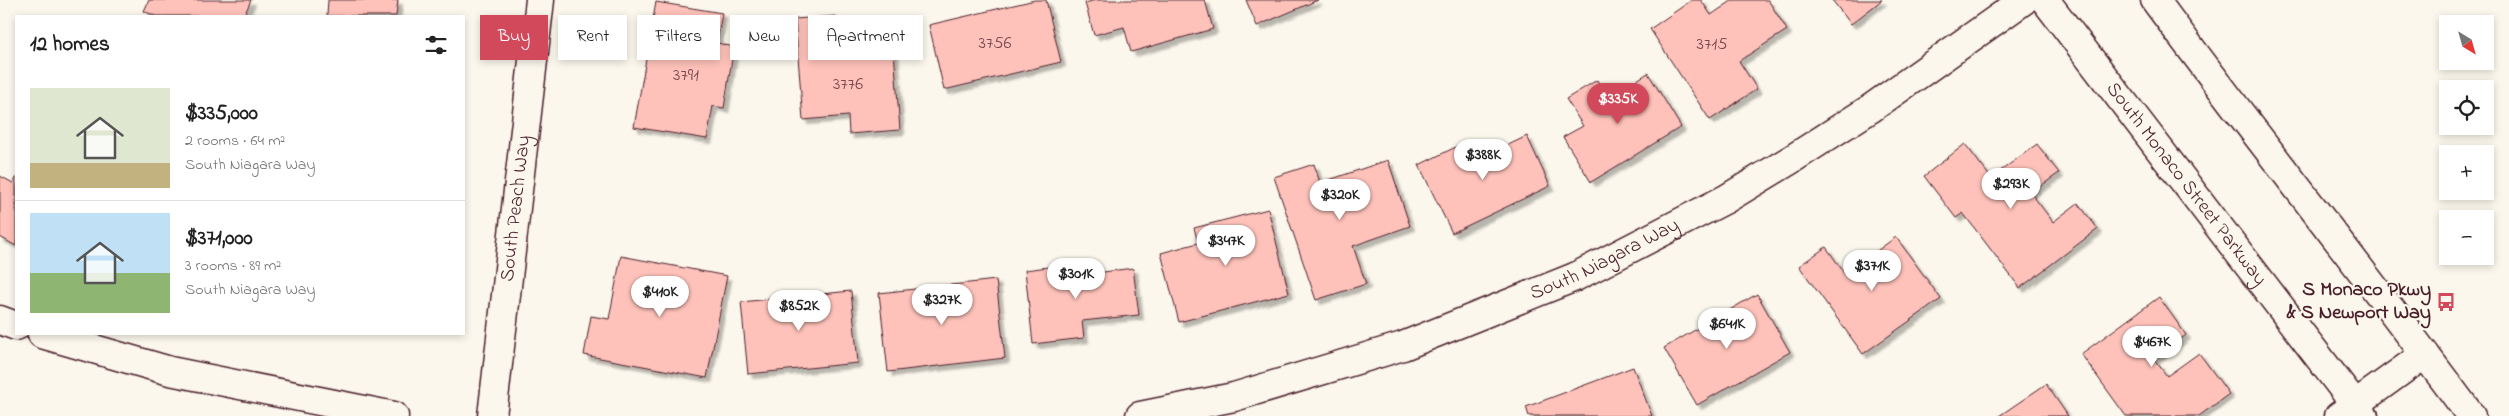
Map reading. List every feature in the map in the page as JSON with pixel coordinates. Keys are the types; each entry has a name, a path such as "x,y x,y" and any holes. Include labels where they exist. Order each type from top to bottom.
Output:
{"street":[{"name":"South Peach Way","path":"492,416 540,0"},
{"name":"South Niagara Way","path":"1140,416 1234,397 1403,346 1575,277 1726,199 1792,159 1870,109 2024,0"},
{"name":"South Monaco Street Parkway","path":"2046,0 2352,412"},
{"path":"2155,0 2249,127 2471,416"},
{"path":"0,320 15,326"},
{"path":"45,335 170,371 394,416"},
{"path":"2352,412 2425,354"}],"building":[{"path":"149,0 251,0 244,15 153,15 144,11"},
{"path":"328,0 398,0 396,15 327,15"},
{"path":"1035,0 1046,0 1061,62 944,90 929,25"},
{"path":"1096,0 1205,0 1213,29 1131,52 1124,27 1094,35 1085,3"},
{"path":"1246,0 1318,0 1257,26"},
{"path":"1692,0 1701,0 1711,15 1733,0 1768,0 1787,30 1739,61 1757,89 1710,120 1650,29"},
{"path":"1832,0 1882,0 1851,24"},
{"path":"656,2 722,13 720,25 720,15 654,15"},
{"path":"808,18 808,60 895,60 900,130 849,134 848,116 803,120 798,57 798,19"},
{"path":"720,44 730,46 730,60 732,60 724,108 713,106 707,139 634,127 646,60 720,60"},
{"path":"1648,73 1681,127 1591,182 1563,137 1583,126 1566,99 1597,80 1608,98"},
{"path":"1527,136 1550,186 1452,233 1419,165 1468,141 1477,160"},
{"path":"1965,144 1991,178 2037,144 2059,173 2031,193 2053,222 2078,203 2098,229 2020,288 1963,213 1956,218 1924,176"},
{"path":"1388,160 1410,226 1353,246 1366,284 1316,300 1274,177 1314,164 1320,183"},
{"path":"0,176 13,183 15,179 15,245 0,237"},
{"path":"1268,209 1289,293 1179,322 1161,253 1198,243 1194,228"},
{"path":"1896,237 1941,299 1863,354 1799,266 1826,247 1845,274"},
{"path":"621,256 727,276 707,378 584,355 591,316 609,319"},
{"path":"1072,264 1074,276 1133,268 1139,315 1082,321 1084,338 1033,344 1025,270"},
{"path":"996,280 1005,358 888,372 879,293"},
{"path":"851,291 858,363 748,374 741,302"},
{"path":"1757,294 1790,352 1697,405 1664,348"},
{"path":"2159,297 2186,335 2154,359 2167,376 2199,353 2229,394 2199,416 2126,416 2081,354"},
{"path":"1633,367 1652,416 1529,416 1526,407"},
{"path":"2046,384 2068,416 1999,416"}],"place":[{"name":"S Monaco Pkwy & S Newport Way","path":"2446,302"}]}
